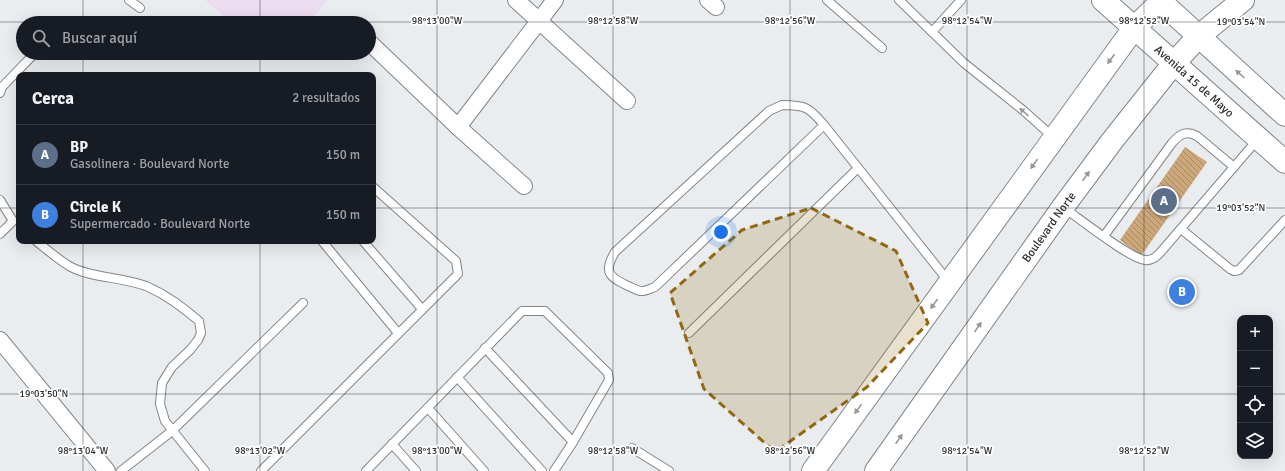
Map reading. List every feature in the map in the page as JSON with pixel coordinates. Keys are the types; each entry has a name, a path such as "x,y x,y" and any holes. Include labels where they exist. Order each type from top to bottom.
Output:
{"main road":[{"name":"Avenida 15 de Mayo","path":"1103,0 1285,162"},
{"name":"Boulevard Norte","path":"876,471 1063,207 1112,141 1174,63 1199,36 1243,0"},
{"path":"813,471 1134,28 1161,1 1285,115"}],"street":[{"path":"516,0 626,101"},
{"path":"458,127 554,0"},
{"path":"376,49 458,127 524,186"},
{"path":"0,340 107,471"}],"lane":[{"path":"129,0 140,8"},
{"path":"827,0 882,48"},
{"path":"900,0 964,63 1024,111 1053,138"},
{"path":"932,32 961,0"},
{"path":"17,72 28,60"},
{"path":"0,92 2,87 16,73"},
{"path":"824,125 655,287 640,291 614,280 610,275 610,260 615,252 769,111 782,105 797,105 805,107 824,125 949,282"},
{"path":"1104,236 1178,136 1184,133 1191,133 1198,136 1234,167"},
{"path":"1063,207 1127,252 1144,260 1150,260 1159,254 1259,139"},
{"path":"689,333 858,168"},
{"path":"261,471 458,274 456,260 376,190"},
{"path":"0,200 16,223 0,234"},
{"path":"1181,229 1230,268 1238,270 1285,220"},
{"path":"40,244 71,267 145,286 172,299 199,321 201,333 198,340 172,367 162,383 160,404 165,421 201,470"},
{"path":"324,244 398,333"},
{"path":"366,244 422,309"},
{"path":"121,471 172,431 303,303"},
{"path":"366,471 522,311 545,311 608,373 609,380 573,442 554,471"},
{"path":"485,348 573,442"},
{"path":"457,377 542,471"},
{"path":"428,408 484,471"},
{"path":"392,444 416,471"},
{"path":"632,448 669,471"}],"highlighted area":[{"path":"811,208 896,251 928,323 867,387 775,452 704,389 670,293 742,230"}],"shaded area":[{"path":"205,0 328,0 314,16 224,16"}],"building":[{"path":"1185,147 1207,162 1141,256 1120,240"}],"place":[{"name":"BP","path":"1164,201"},
{"name":"Circle K","path":"1182,292"}]}
